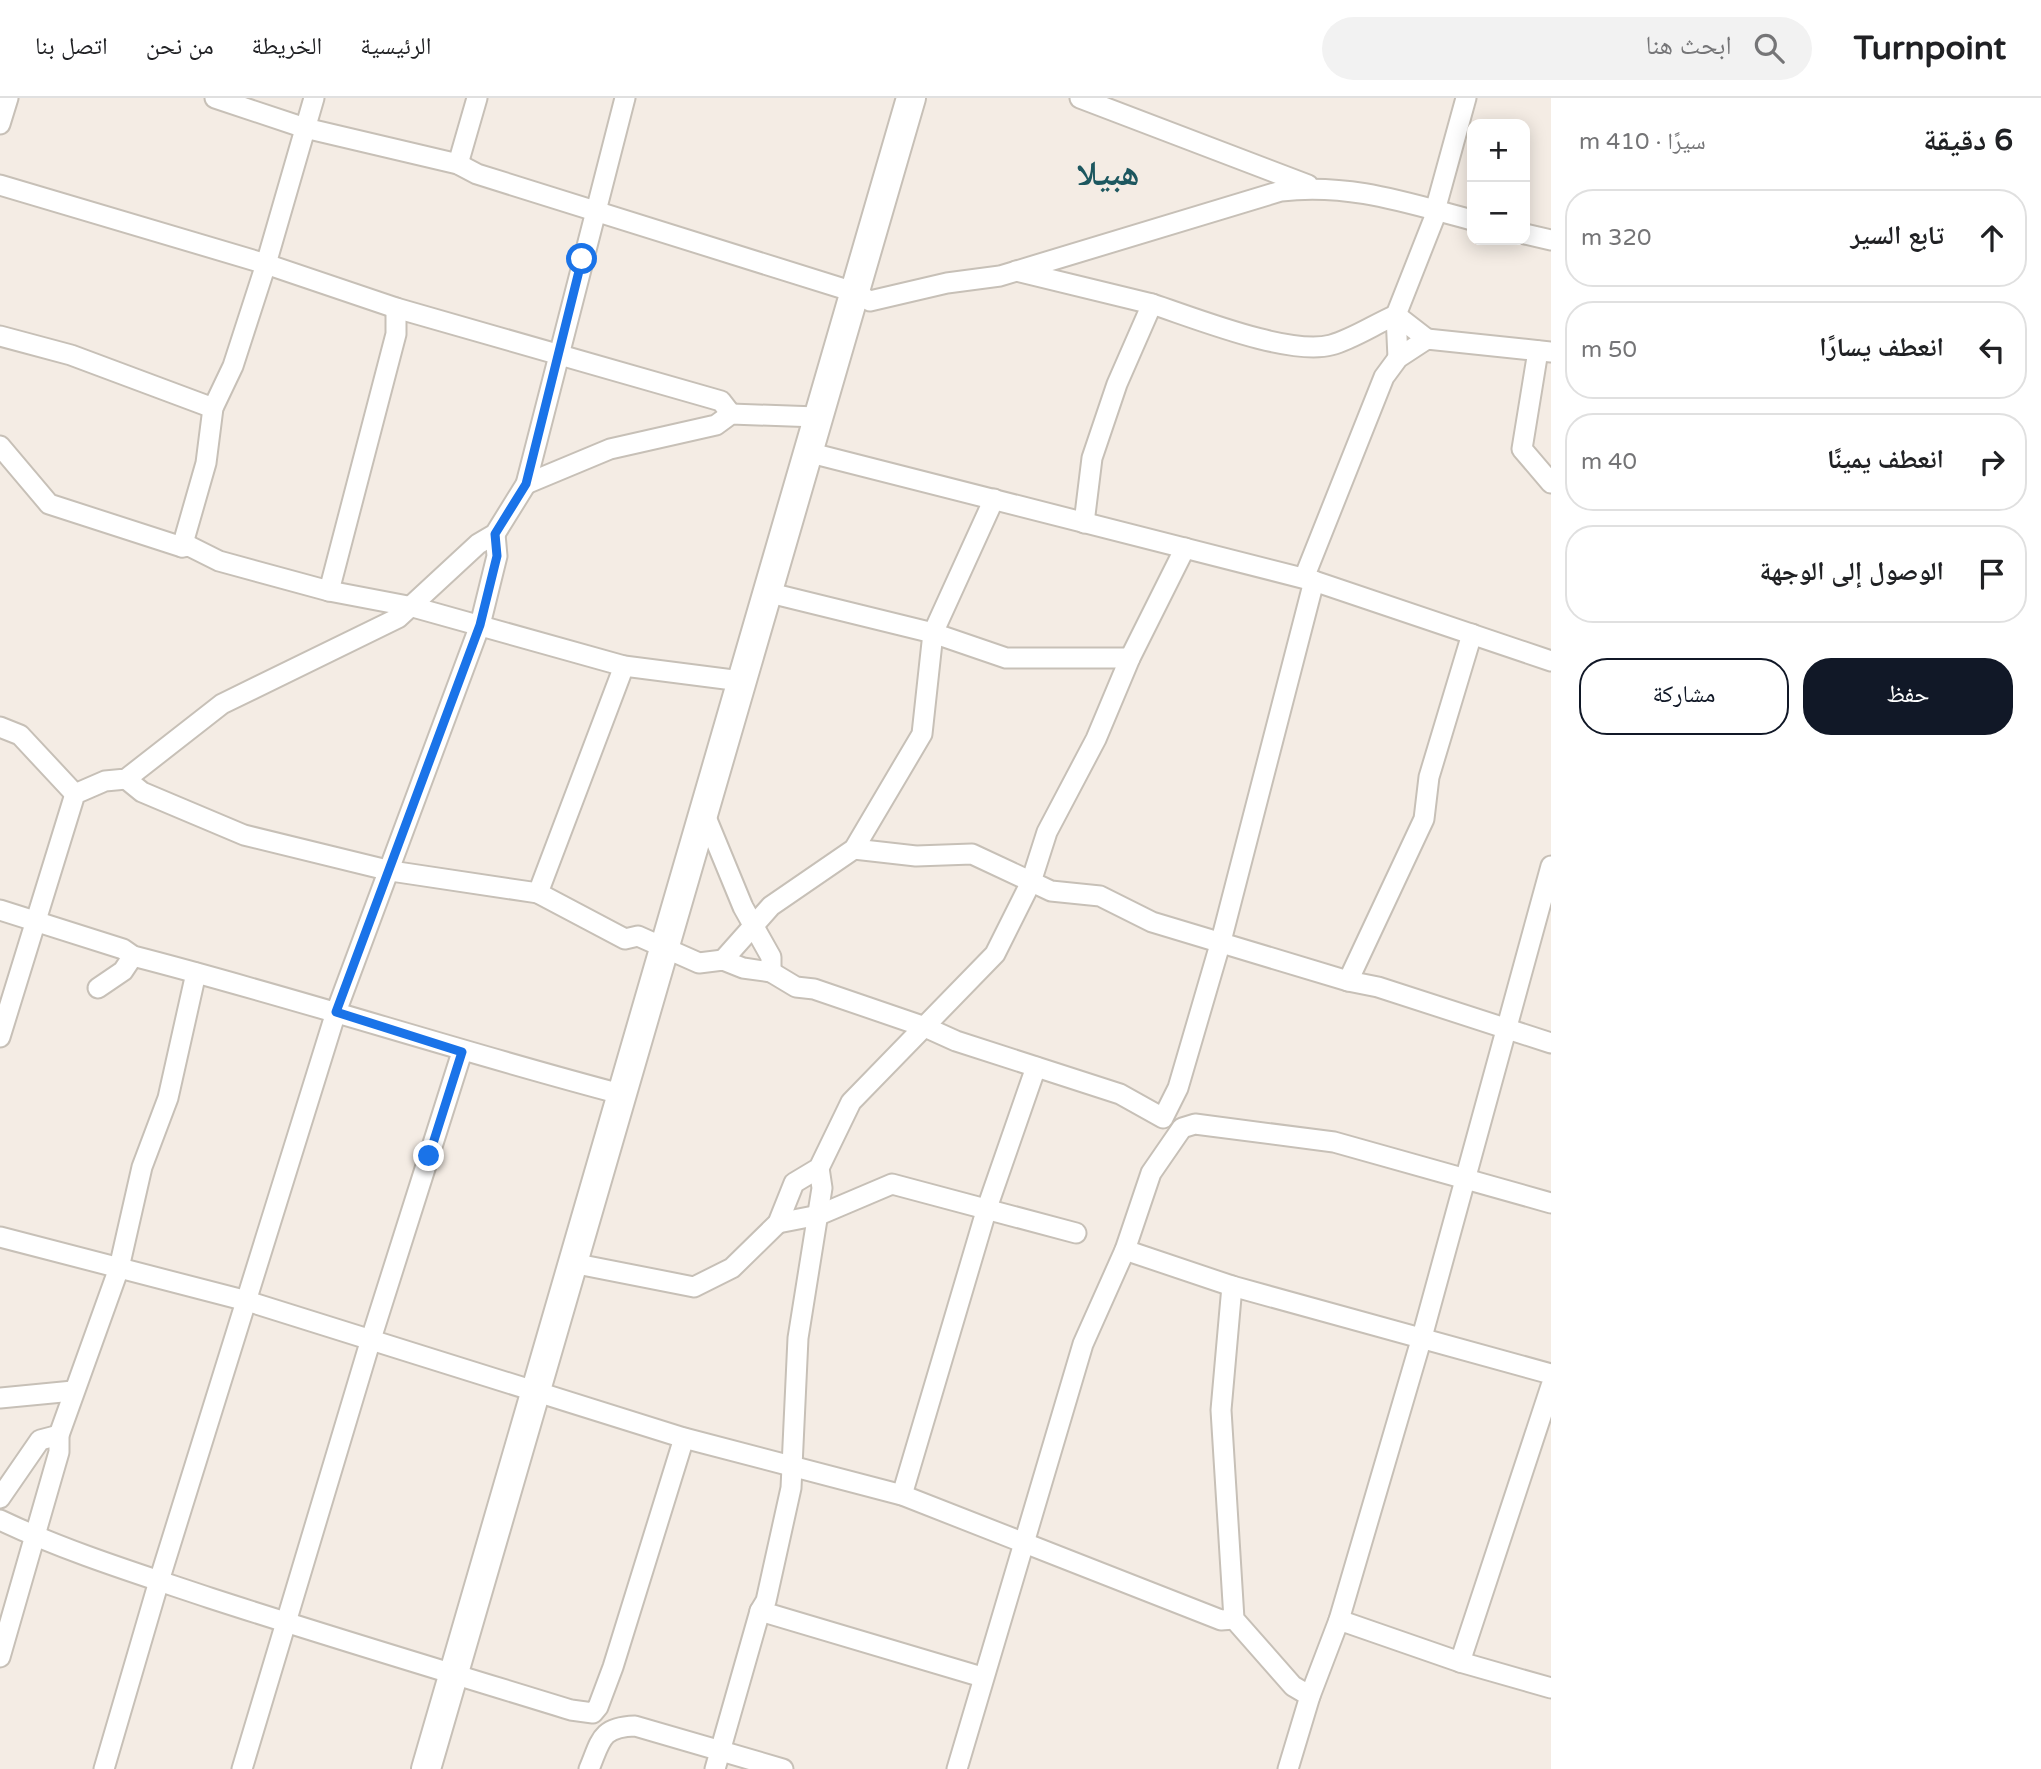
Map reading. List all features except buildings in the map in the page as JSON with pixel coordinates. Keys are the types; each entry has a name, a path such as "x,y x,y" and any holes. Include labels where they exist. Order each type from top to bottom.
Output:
{"main road":[{"path":"426,1769 911,98"}],"street":[{"path":"0,124 8,98"},
{"path":"215,98 305,128 458,164 477,174 854,292 870,301 1015,271 1250,199 1313,187 1346,188 1467,219"},
{"path":"182,547 206,463 213,408 233,366 314,98"},
{"path":"458,164 477,98"},
{"path":"0,1037 75,794 106,781 126,779 222,704 398,618 413,607 478,544 495,534 526,484 625,98"},
{"path":"1080,98 1313,187"},
{"path":"1398,358 1396,315 1437,211 1466,98"},
{"path":"0,185 266,264 396,308 558,352 721,401 732,414"},
{"path":"1530,235 1551,240"},
{"path":"1015,271 1152,304 1254,338 1289,344 1330,345 1396,315"},
{"path":"1084,523 1092,458 1117,384 1152,304"},
{"path":"329,592 396,334 396,308"},
{"path":"1396,315 1427,339 1544,351 1522,449 1551,483"},
{"path":"0,336 71,355 213,408"},
{"path":"126,779 142,792 244,835 391,871 538,893 625,939 638,936 699,963 723,960 743,968 771,972 796,987 814,989 925,1027 956,1041 1119,1094 1163,1118 1178,1088 1221,941 1309,579 1384,376 1398,358 1427,339"},
{"path":"526,484 610,449 716,425 732,414 817,417"},
{"path":"0,446 49,504 182,547 189,546 219,561 329,592 413,607 624,666 741,681"},
{"path":"807,452 1309,579 1551,661"},
{"path":"723,960 771,906 853,849 922,734 933,633 993,499"},
{"path":"104,1769 159,1581 336,1012 391,871 480,625 497,556 495,534"},
{"path":"572,1263 694,1287 732,1268 778,1223 794,1183 819,1168 851,1101 995,954 1031,882 1046,832 1096,739 1130,658 1185,548"},
{"path":"766,592 933,633 1006,658 1130,658"},
{"path":"1348,981 1424,819 1429,778 1472,635"},
{"path":"538,893 624,666"},
{"path":"0,727 20,735 75,794"},
{"path":"703,810 743,907 771,957 771,972"},
{"path":"853,849 916,856 972,854 1051,891 1100,896 1152,922 1348,981 1378,987 1551,1043"},
{"path":"1288,1769 1310,1696 1339,1619 1422,1337 1508,1031 1551,866"},
{"path":"0,909 123,949 133,956 336,1012 462,1052 621,1094"},
{"path":"98,988 122,971 133,956"},
{"path":"0,1657 59,1452 59,1435 120,1268 142,1167 168,1098 196,972"},
{"path":"242,1769 371,1339 462,1052"},
{"path":"902,1495 987,1208 1037,1067"},
{"path":"957,1769 982,1676 1083,1344 1125,1250 1151,1173 1182,1128 1195,1125 1334,1142 1551,1203"},
{"path":"718,1760 760,1611 766,1601 792,1488 798,1338 822,1188 819,1168"},
{"path":"778,1223 818,1215 892,1184 1076,1233"},
{"path":"0,1237 247,1301 684,1438 902,1495 1221,1620 1234,1619"},
{"path":"1125,1250 1232,1286 1551,1374"},
{"path":"1232,1286 1221,1410 1234,1619 1293,1686 1310,1696"},
{"path":"1460,1662 1551,1386"},
{"path":"0,1398 73,1391"},
{"path":"0,1498 40,1440 59,1435"},
{"path":"0,1520 34,1536 159,1581 287,1623 571,1710 593,1713 598,1707 613,1667 684,1438"},
{"path":"760,1611 982,1676"},
{"path":"1339,1619 1460,1662 1551,1688"},
{"path":"589,1769 604,1735 614,1727 635,1726 718,1760 783,1769"}],"district":[{"name":"هبيلا","path":"1108,174"}],"route":[{"path":"429,1156 462,1052 336,1012 391,871 480,625 497,556 495,534 526,484 582,259"}]}
